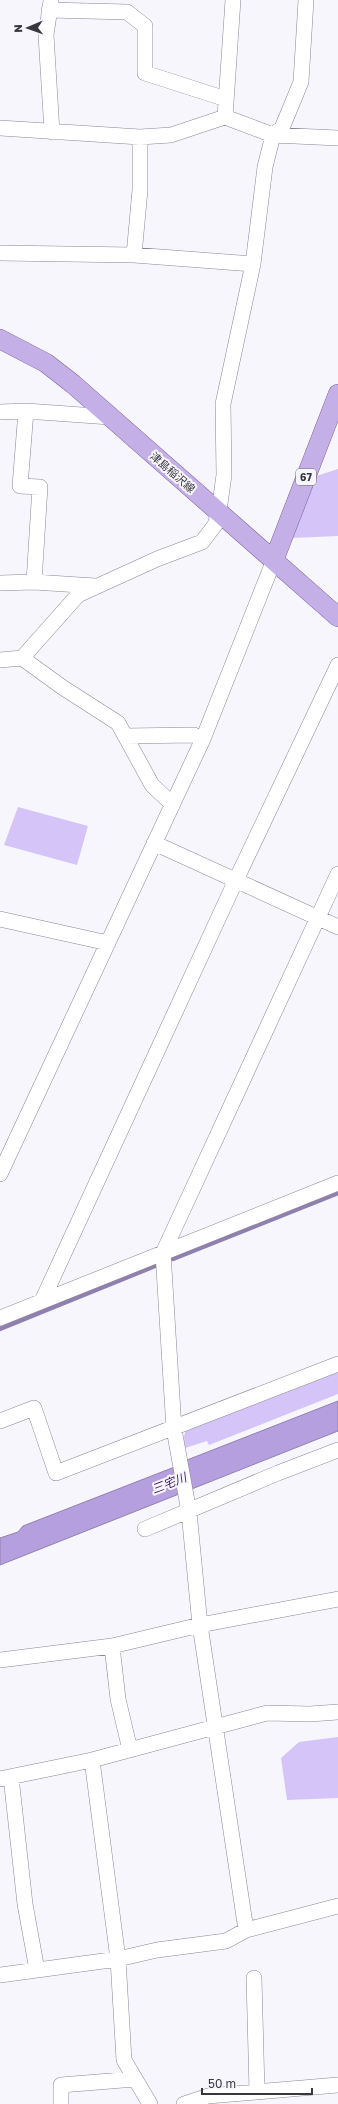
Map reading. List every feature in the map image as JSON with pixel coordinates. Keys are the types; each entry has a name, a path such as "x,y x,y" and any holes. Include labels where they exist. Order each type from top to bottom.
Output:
{"main road":[{"name":"津島稲沢線","path":"0,339 46,363 74,384 338,617"},
{"name":"67","path":"274,560 338,394"}],"street":[{"path":"225,118 233,0"},
{"path":"22,658 78,595 157,558 202,542 215,525 219,512 224,476 223,404 253,264 265,167 273,135 282,128 301,82 306,0"},
{"path":"52,132 50,70 47,61 46,35 50,5 127,12 145,26 145,73 226,99"},
{"path":"0,128 140,138 171,135 225,118 273,135 338,138"},
{"path":"134,255 140,190 140,138"},
{"path":"0,253 134,255 253,264"},
{"path":"26,411 20,486 40,487 34,582"},
{"path":"0,412 26,411 110,417"},
{"path":"0,1174 203,739 274,560"},
{"path":"0,583 34,582 98,586"},
{"path":"0,660 22,658 62,687 118,723 152,785 172,804"},
{"path":"42,1302 236,880 338,665"},
{"path":"125,736 194,735 203,739"},
{"path":"154,843 338,927"},
{"path":"246,1930 200,1625 188,1509 175,1436 163,1253 338,874"},
{"path":"0,919 108,943"},
{"path":"0,1318 338,1183"},
{"path":"0,1421 34,1408 56,1473 175,1436 285,1384 338,1364"},
{"path":"145,1529 188,1509 338,1450"},
{"path":"0,1660 112,1646 200,1625 338,1599"},
{"path":"112,1646 118,1699 130,1750"},
{"path":"37,1970 25,1904 6,1778 92,1760 267,1713 310,1714 338,1712"},
{"path":"92,1760 118,1959 124,2060 150,2104"},
{"path":"0,1975 118,1959 157,1950 226,1941 246,1930 338,1906"},
{"path":"254,1978 257,2091"},
{"path":"61,2104 61,2085 135,2079"},
{"path":"184,2104 208,2096 338,2085"}],"shaded area":[{"path":"338,469 338,536 292,538 316,476"},
{"path":"18,807 88,826 77,865 4,845"},
{"path":"338,1370 338,1394 209,1445 207,1441 185,1448 184,1437 186,1428"},
{"path":"338,1737 338,1798 287,1800 281,1758 299,1742"}],"water":[{"name":"三宅川","path":"338,1401 338,1431 0,1565 0,1538 18,1532 23,1526"}],"waterway":[{"path":"173,1259 338,1193"},
{"path":"0,1329 155,1266"}]}
